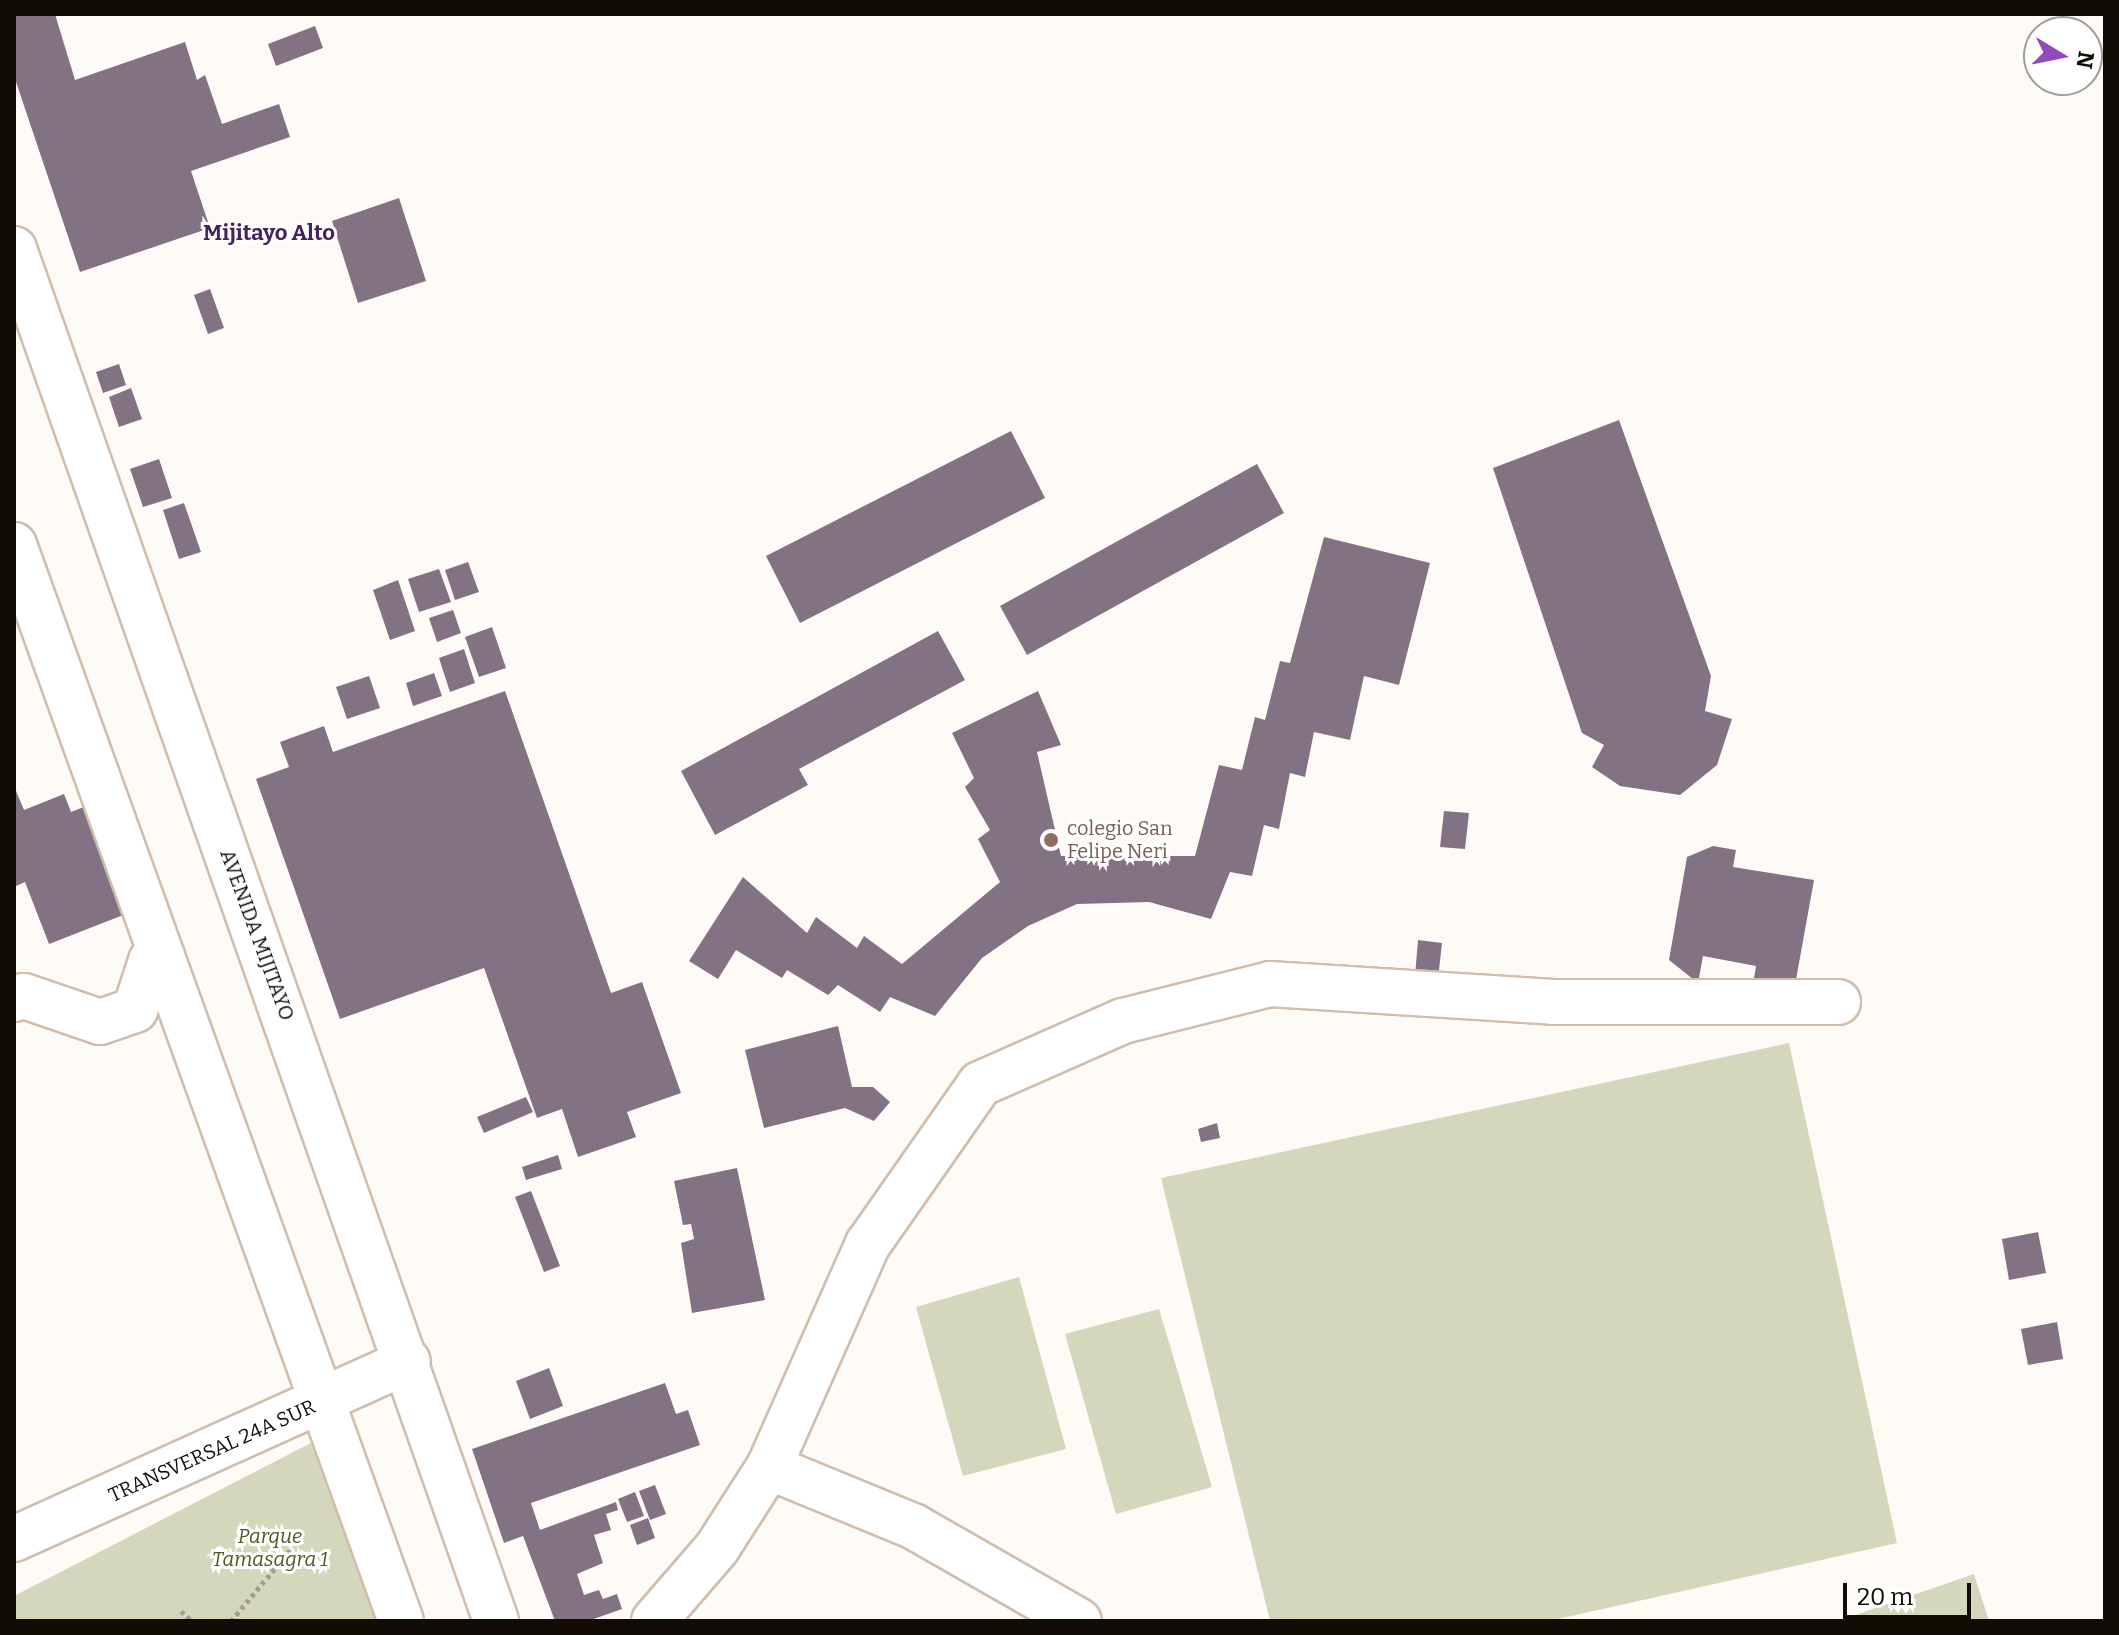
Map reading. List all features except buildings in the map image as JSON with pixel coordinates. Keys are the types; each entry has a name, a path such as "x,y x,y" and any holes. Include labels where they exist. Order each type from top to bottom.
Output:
{"main road":[{"name":"AVENIDA MIJITAYO","path":"14,249 408,1361 496,1621"},
{"path":"15,553 401,1621"},
{"path":"14,999 24,996 100,1022 135,1010 151,961 162,957"},
{"path":"654,1621 717,1548 769,1467 868,1244 980,1084 1109,1028 1270,984 1553,1002 1838,1002"},
{"name":"TRANSVERSAL 24A SUR","path":"14,1539 321,1403 408,1361"},
{"path":"769,1467 913,1526 1079,1621"}],"path":[{"path":"231,1621 291,1549"},
{"path":"181,1611 192,1621"}],"green space":[{"path":"1789,1043 1897,1543 1549,1621 1270,1621 1161,1178"},
{"path":"1019,1277 1066,1449 963,1476 916,1307"},
{"path":"1159,1309 1212,1487 1116,1514 1065,1334"},
{"name":"Parque Tamasagra 1","path":"311,1443 376,1621 14,1621 14,1596"},
{"path":"1974,1574 1989,1621 1838,1621"}],"place":[{"name":"colegio San Felipe Neri","path":"1051,840"}],"district":[{"name":"Mijitayo Alto","path":"269,233"}]}
